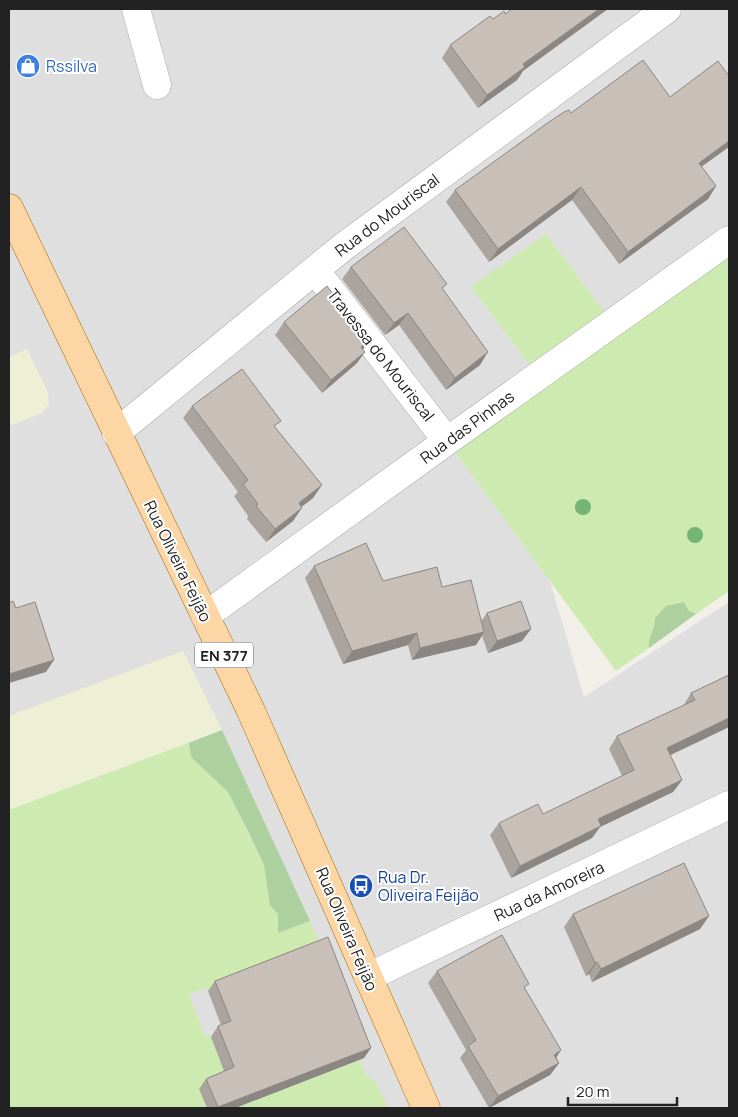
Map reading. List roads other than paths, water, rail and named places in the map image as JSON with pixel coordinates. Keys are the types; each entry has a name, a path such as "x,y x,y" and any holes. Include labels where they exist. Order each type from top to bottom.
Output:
{"main road":[{"name":"Rua Oliveira Feijão","path":"9,208 206,616 310,842 426,1108"}],"street":[{"path":"136,9 157,85"},
{"name":"Rua do Mouriscal","path":"116,433 342,246 667,9"},
{"name":"Rua das Pinhas","path":"206,616 729,240"},
{"name":"Travessa do Mouriscal","path":"315,270 447,441"},
{"name":"Rua da Amoreira","path":"368,977 729,805"}],"place":[{"name":"Rssilva","path":"28,66"},
{"name":"Rua Dr. Oliveira Feijão","path":"361,886"}]}
